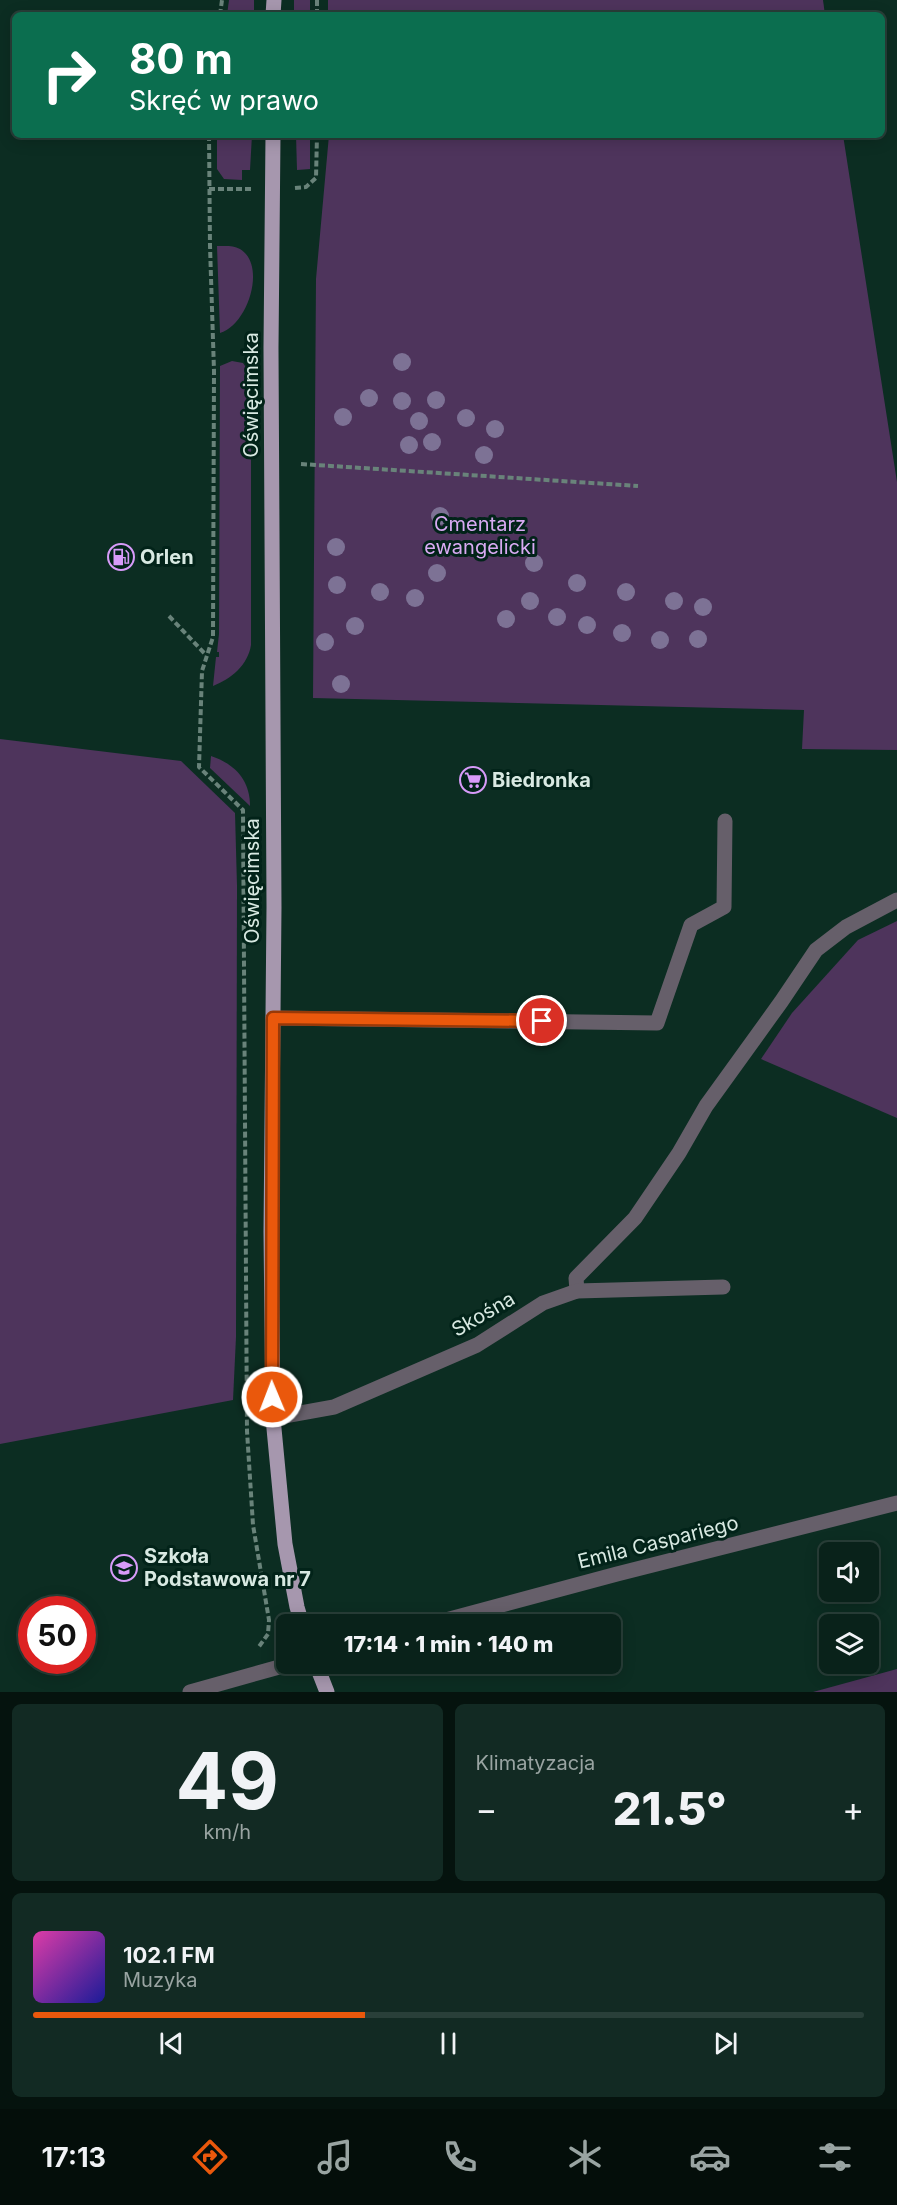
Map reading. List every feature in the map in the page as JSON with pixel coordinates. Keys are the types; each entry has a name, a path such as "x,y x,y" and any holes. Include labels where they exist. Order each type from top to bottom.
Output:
{"main road":[{"name":"Oświęcimska","path":"273,138 271,348 274,721 273,1418 285,1544 299,1614"},
{"path":"320,1674 327,1692"}],"street":[{"path":"273,1018 657,1023 691,925 724,907 725,821"},
{"path":"577,1291 576,1278 635,1218 679,1153 706,1106 782,1002 816,950 846,927 897,900"},
{"name":"Skośna","path":"273,1418 334,1407 477,1345 543,1303 577,1291 723,1287"},
{"name":"Emila Caspariego","path":"468,1614 897,1503"},
{"path":"190,1692 276,1668"}],"path":[{"path":"209,138 214,371 213,637 201,671 199,767 243,810 246,1420 253,1525 270,1620 265,1639 251,1654"},
{"path":"295,188 310,184 317,174 317,138"},
{"path":"209,189 253,189"},
{"path":"301,464 638,486"},
{"path":"169,616 206,655"}],"green space":[{"path":"229,0 254,0 254,12 227,12"},
{"path":"294,0 310,0 310,12 294,12"},
{"path":"328,0 823,0 825,12 328,12"},
{"path":"217,138 252,138 250,170 242,170 242,180 224,179 217,169"},
{"path":"296,138 310,138 310,169 297,170"},
{"name":"Cmentarz ewangelicki","path":"329,138 843,138 897,482 897,750 802,749 804,710 313,698 316,279"},
{"path":"217,246 232,246 240,249 248,257 253,280 251,294 239,319 230,328 220,333"},
{"path":"232,361 243,363 251,375 251,645 246,659 238,670 213,686 216,657 219,657 219,652 217,652 219,634 220,366"},
{"path":"0,739 181,761 235,813 237,886 236,1337 233,1400 0,1444"},
{"path":"211,756 220,759 240,774 247,788 250,806 210,768"},
{"path":"897,921 897,1118 761,1059 792,1013 858,940"},
{"path":"897,1669 897,1692 813,1692 879,1674"}],"place":[{"name":"Orlen","path":"121,557"},
{"name":"Biedronka","path":"473,780"},
{"name":"Szkoła Podstawowa nr 7","path":"124,1568"}],"route":[{"path":"272,1397 273,1018 542,1021"}]}
